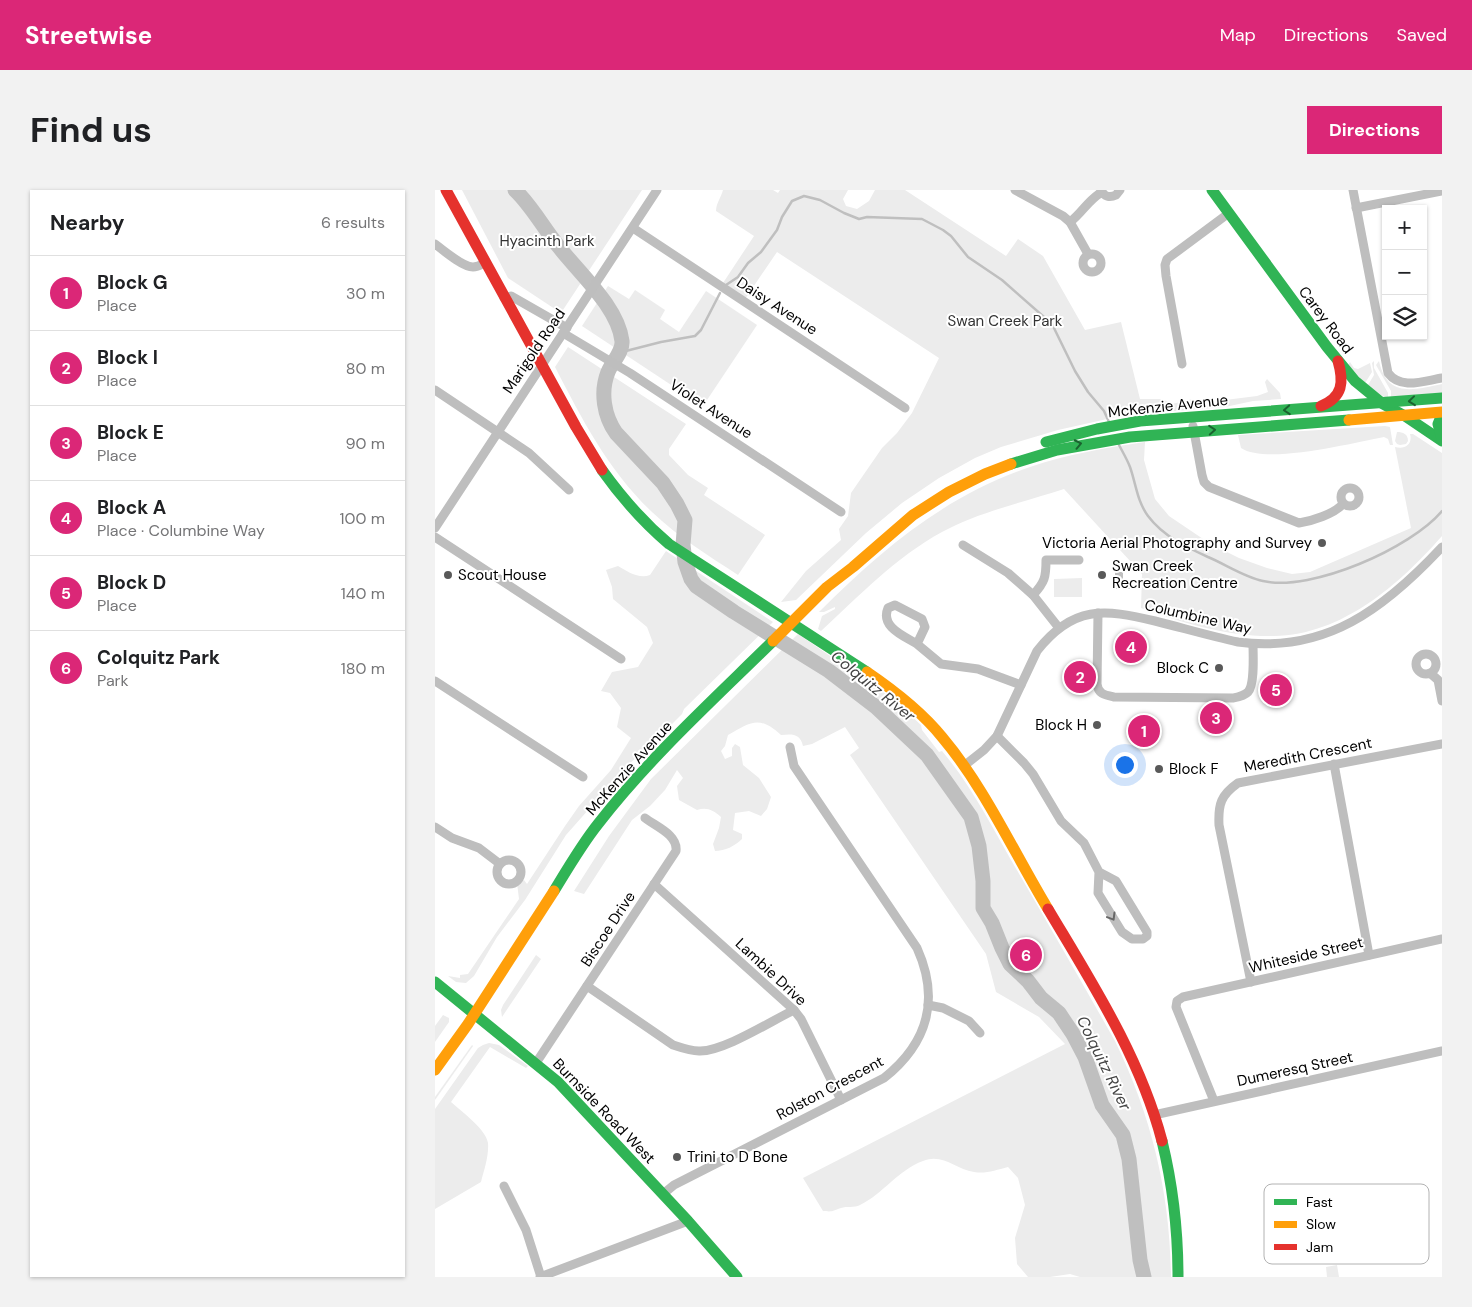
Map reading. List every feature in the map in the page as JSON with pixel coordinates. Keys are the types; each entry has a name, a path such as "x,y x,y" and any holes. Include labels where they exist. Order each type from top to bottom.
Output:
{"main road":[{"path":"446,190 504,298 591,452 609,481 632,511 655,534 672,546 890,688 926,718 965,765 1115,1025 1135,1066 1154,1114 1169,1174 1177,1226 1179,1277"},
{"name":"Carey Road","path":"1212,190 1338,360 1377,404"},
{"path":"1312,408 1330,403 1336,396 1342,381 1342,371 1338,360"},
{"name":"McKenzie Avenue","path":"1100,434 1123,424 1192,416 1442,398"},
{"path":"1337,421 1348,415 1364,413 1377,404 1405,416 1442,440"},
{"path":"1442,413 1438,420 1437,429 1442,440"},
{"name":"McKenzie Avenue","path":"435,1070 475,1013 597,825 647,766 827,587 839,569 872,537 909,508 943,485 1019,451 1054,440 1100,434 1129,436 1442,413"},
{"name":"Burnside Road West","path":"435,982 536,1063 578,1102 737,1277"}],"street":[{"name":"Marigold Road","path":"435,528 657,190"},
{"path":"1015,190 1063,216 1070,222 1088,254"},
{"path":"1070,222 1078,216 1089,200 1101,191 1105,195 1113,197 1120,190"},
{"path":"1353,190 1387,373 1395,380 1405,384 1442,378"},
{"path":"1356,208 1442,191"},
{"path":"1182,364 1165,265 1167,259 1229,213"},
{"name":"Daisy Avenue","path":"633,228 905,408"},
{"path":"435,244 465,265 477,267 485,263"},
{"name":"Violet Avenue","path":"504,298 511,296 565,330 841,512"},
{"path":"435,390 529,453 569,490"},
{"path":"1192,416 1202,475 1204,482 1209,487 1299,523 1339,509 1343,504"},
{"path":"435,537 621,659"},
{"path":"963,545 1008,573 1033,595 1059,628"},
{"name":"Columbine Way","path":"965,765 984,750 997,736 1037,650 1059,628 1077,618 1098,613 1121,613 1220,638 1253,644 1292,642 1313,638 1358,620 1391,595 1442,547"},
{"path":"1033,595 1044,582 1046,560 1079,560"},
{"path":"917,644 925,627 922,620 895,605 888,608 886,618 890,626 917,644 941,664 978,669 1021,685"},
{"path":"1098,613 1097,684 1098,690 1106,696 1224,698 1240,696 1247,693 1251,684 1253,644"},
{"path":"1436,670 1442,701"},
{"path":"435,681 583,777"},
{"path":"997,736 1024,762 1061,821 1084,843 1099,872 1098,893 1122,932 1132,939 1143,939 1147,936 1147,932 1116,881 1099,872"},
{"name":"Meredith Crescent","path":"1251,982 1219,825 1220,803 1225,794 1238,783 1442,744"},
{"name":"Rolston Crescent","path":"663,1194 675,1184 884,1078 907,1056 921,1032 929,1005 926,973 917,948 794,766 790,747"},
{"path":"1334,764 1369,955"},
{"name":"Biscoe Drive","path":"536,1063 676,851 677,844 673,838 645,818"},
{"path":"435,827 452,838 479,848 500,864"},
{"name":"Lambie Drive","path":"655,884 794,1010 801,1019 841,1100"},
{"name":"Whiteside Street","path":"1214,1101 1176,1007 1177,1001 1183,997 1442,939"},
{"path":"587,986 673,1045 699,1052 722,1047 794,1010"},
{"path":"929,1005 943,1008 969,1021 980,1033"},
{"name":"Dumeresq Street","path":"1154,1114 1442,1051"},
{"path":"503,1186 526,1230 541,1277 688,1221"}],"green space":[{"name":"Hyacinth Park","path":"462,190 642,190 561,313 508,278"},
{"name":"Swan Creek Park","path":"723,190 773,190 778,193 780,190 848,190 843,199 846,206 857,209 869,201 875,190 905,190 1006,256 1018,239 1043,256 1085,330 1121,322 1140,399 1162,399 1172,404 1193,399 1209,402 1257,396 1268,392 1265,382 1267,379 1280,393 1281,399 1253,401 1225,407 1125,415 1058,430 1001,447 975,458 939,478 902,503 866,533 796,600 781,602 806,571 841,540 839,529 848,516 851,493 882,448 897,433 912,413 939,358 777,252 745,299 723,283 754,236 716,211"},
{"path":"608,286 629,299 635,290 665,310 660,319 679,332 706,291 757,325 703,406 582,326"},
{"path":"568,347 686,424 669,449 669,455 688,475 708,488 704,495 765,535 738,575 672,530 636,496 609,462 586,426 555,367"},
{"path":"1374,361 1374,368 1388,393 1388,398 1368,385 1374,375 1372,363"},
{"path":"1379,361 1388,381 1395,386 1411,389 1442,384 1442,393 1391,397 1391,391 1376,365"},
{"path":"1350,362 1354,368 1358,369 1370,363 1372,372 1365,383 1348,365"},
{"path":"1390,427 1393,445 1390,445 1388,439 1384,437 1289,454 1253,453 1241,448 1238,435"},
{"path":"1397,432 1406,435 1408,441 1406,444 1397,444 1395,441"},
{"path":"1410,434 1413,434 1442,453 1442,536 1388,589 1346,617 1323,627 1299,633 1257,636 1206,628 1141,608 1142,574 1064,489 986,513 942,532 909,553 821,631 818,629 822,616 835,609 835,607 819,612 891,546 942,509 999,479 1044,462 1145,442 1144,460 1155,499 1169,516 1209,543 1239,558 1292,574 1310,572 1411,528 1395,447 1405,447 1410,441"},
{"path":"666,551 773,622 684,709 682,714 660,736 628,765 566,835 525,900 497,937 474,976 466,983 456,982 448,976 460,978 460,975 468,974 519,899 517,883 524,880 527,884 579,806 611,770 631,738 617,727 621,708 610,693 601,691 612,672 638,667 653,643 647,627 613,599 612,587 606,570 618,566 630,573 650,575"},
{"path":"1082,578 1082,597 1054,597 1054,579"},
{"path":"798,634 893,699 921,725 922,730 939,752 942,751 971,790 1115,1041 1128,1070 1149,1127 1157,1156 1167,1215 1171,1277 1080,1277 1070,1274 1050,1277 1028,1277 1017,1264 1015,1238 1025,1205 1018,1178 1008,1167 978,1172 967,1170 943,1160 930,1159 906,1170 876,1195 860,1205 831,1211 823,1211 803,1178 1065,1044 1039,1017 996,992 986,954 850,755 859,748 845,727 812,744 803,746 798,737 781,735 761,723 749,724 728,735 725,746 721,751 725,759 732,756 732,748 735,744 740,747 743,765 759,778 771,797 767,809 761,816 749,811 735,813 733,830 742,834 742,839 730,848 715,851 713,844 721,817 710,810 697,810 679,800 677,786 683,778 677,770 665,790 650,806 632,820 584,894 574,891 609,836 651,779"},
{"path":"536,955 541,959 502,1017 501,1010 503,1005"},
{"path":"443,1015 449,1018 449,1022 435,1042 435,1026"},
{"path":"489,1043 499,1045 528,1066 526,1068 490,1047 451,1102 483,1132 488,1143 487,1158 481,1182 435,1209 435,1109 478,1048"},
{"path":"473,1046 435,1100 435,1097"},
{"path":"1337,1265 1339,1277 1327,1277 1326,1267"}],"shaded area":[{"path":"1115,572 1123,572 1123,581 1132,581 1132,589 1115,589"}],"waterway":[{"name":"Colquitz River","path":"515,190 527,203 559,247 597,291 606,303 619,328 622,345 608,372 604,388 606,412 616,433 663,483 677,504 685,520 683,545 685,562 691,579 696,586 829,671 876,707 927,755 971,817 979,846 983,881 983,908 992,923 1002,948 1010,964 1028,981 1041,998 1059,1013 1073,1034 1085,1057 1102,1105 1123,1135 1129,1159 1140,1260 1144,1277"},
{"path":"726,285 738,277 748,263 761,252 777,230 782,217 792,201 804,196 820,200 859,219 867,217 922,219 951,236 968,257 1002,280 1052,324 1075,371 1088,392 1104,411 1109,422"},
{"path":"618,353 695,336 701,330 720,293"},
{"path":"1118,443 1130,467 1141,504 1154,523 1175,540 1191,549 1263,581 1283,583 1307,580 1359,564 1408,539 1442,511"}],"traffic: fast":[{"path":"1212,190 1327,347 1355,381 1383,404 1405,416 1442,441"},
{"path":"1046,442 1097,429 1140,421 1442,398"},
{"path":"1442,414 1438,424 1442,439"},
{"path":"1011,464 1057,450 1130,437 1349,420"},
{"path":"602,470 633,509 669,544 867,672"},
{"path":"554,891 592,832 639,775 773,641"},
{"path":"435,982 558,1082 688,1221 737,1277"},
{"path":"1162,1141 1174,1209 1178,1277"}],"traffic: slow":[{"path":"1349,420 1442,412"},
{"path":"773,641 827,587 913,515 949,492 985,474 1011,464"},
{"path":"867,672 916,710 934,728 957,757 972,777 1048,909"},
{"path":"435,1070 468,1024 554,891"}],"traffic: jam":[{"path":"446,190 576,427 602,470"},
{"path":"1321,406 1334,398 1340,388 1341,376 1338,361"},
{"path":"1048,909 1098,993 1128,1050 1153,1110 1162,1141"}],"place":[{"name":"Victoria Aerial Photography and Survey","path":"1322,543"},
{"name":"Scout House","path":"448,575"},
{"name":"Swan Creek Recreation Centre","path":"1102,575"},
{"name":"Block A","path":"1131,647"},
{"name":"Block C","path":"1219,668"},
{"name":"Block I","path":"1080,677"},
{"name":"Block D","path":"1276,690"},
{"name":"Block E","path":"1216,718"},
{"name":"Block H","path":"1097,725"},
{"name":"Block G","path":"1144,731"},
{"name":"Block F","path":"1159,769"},
{"name":"Colquitz Park","path":"1026,955"},
{"name":"Trini to D Bone","path":"677,1157"}]}
